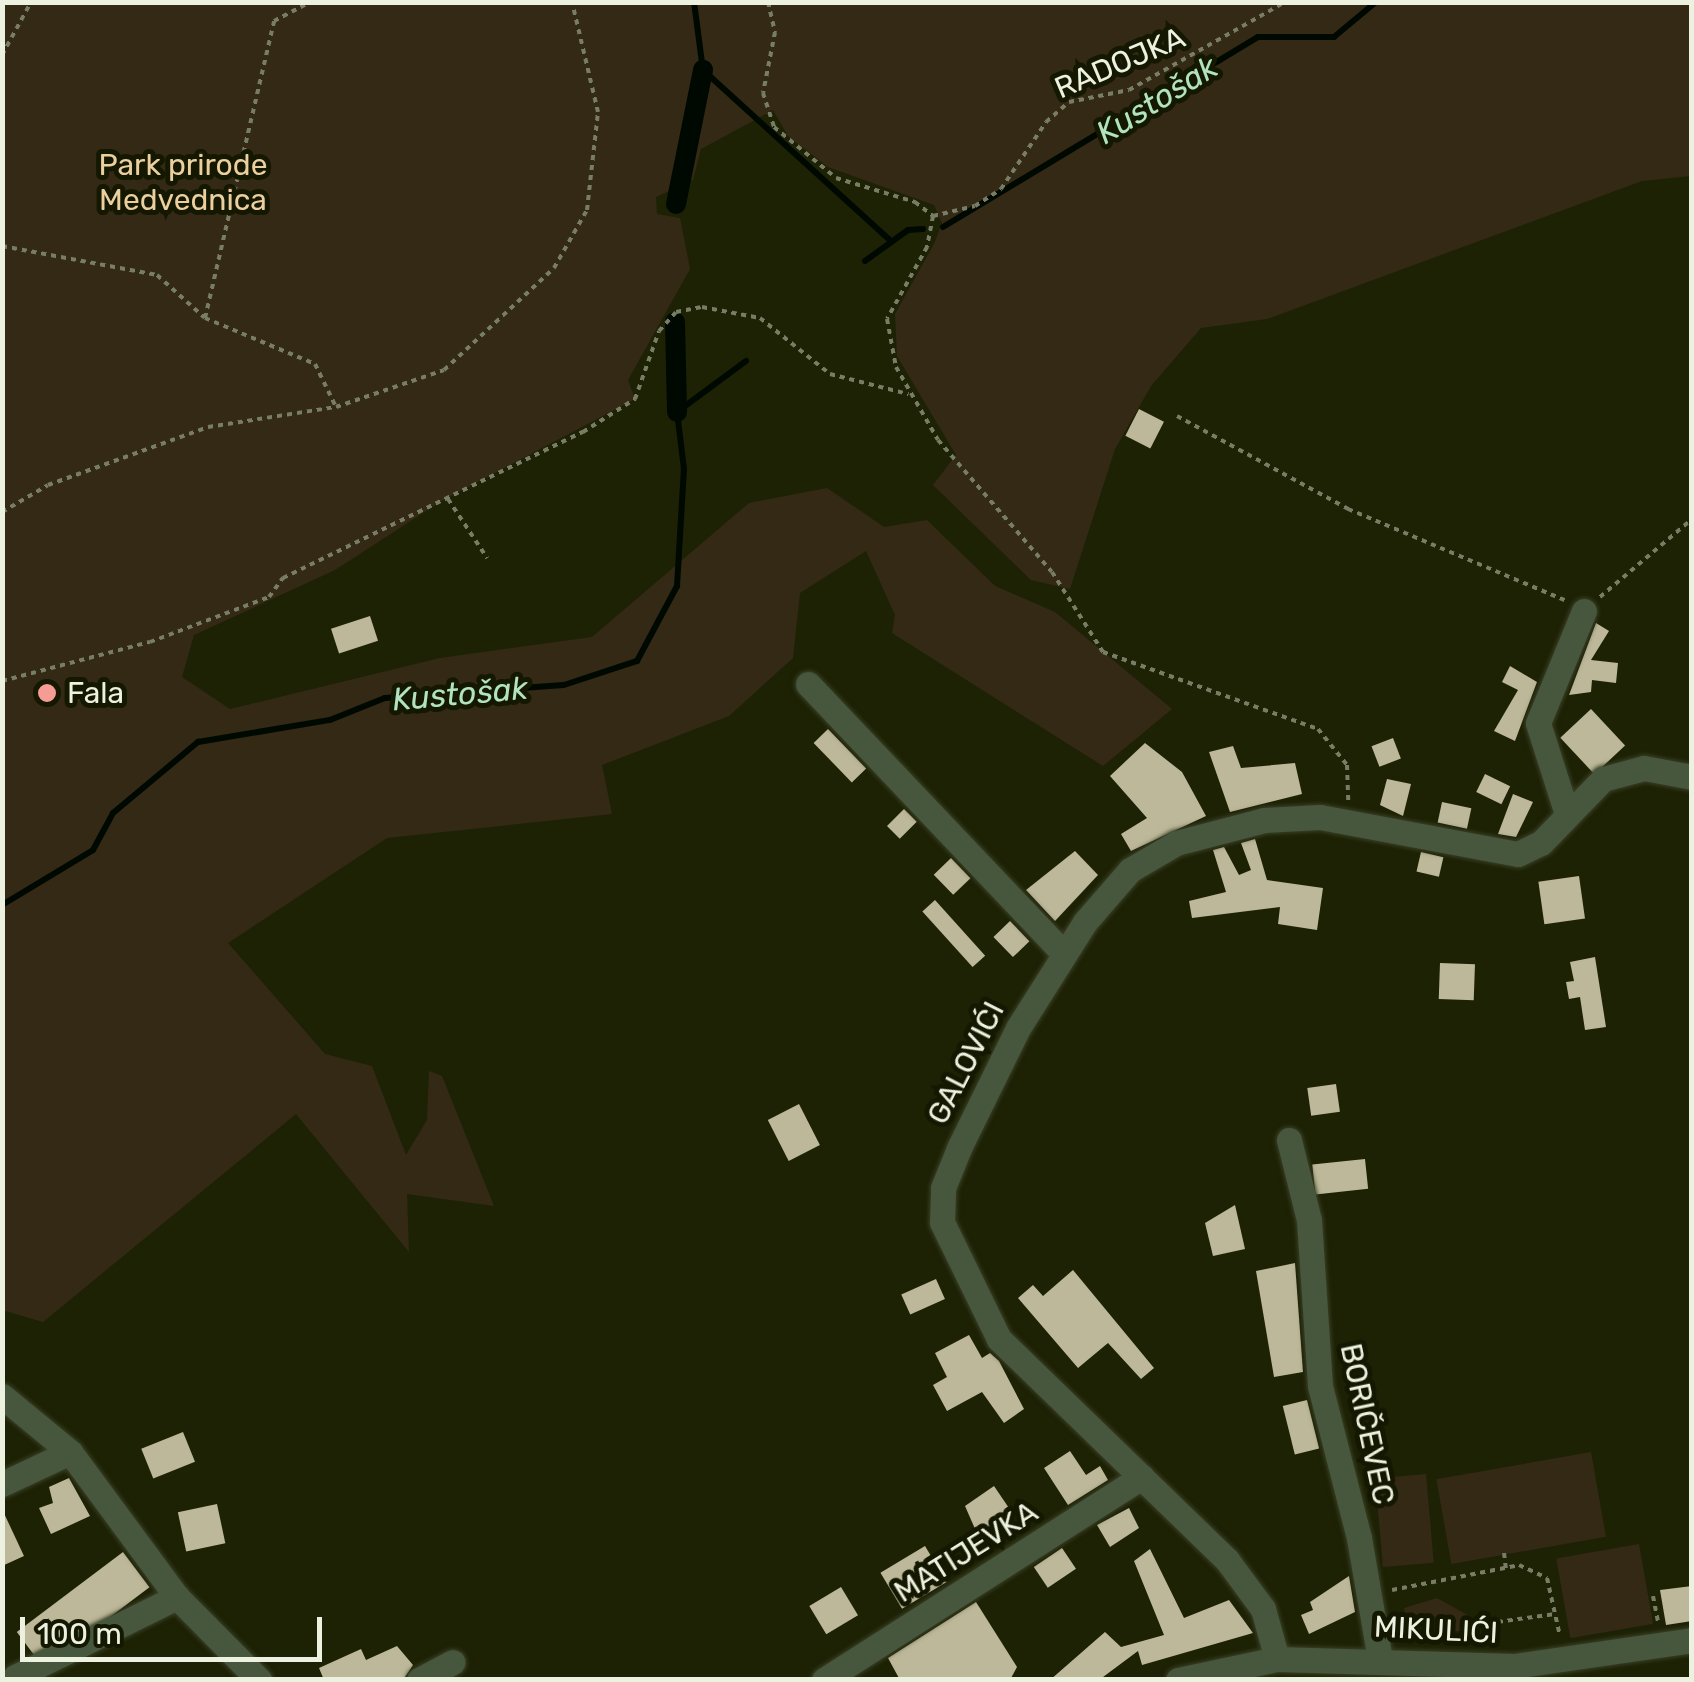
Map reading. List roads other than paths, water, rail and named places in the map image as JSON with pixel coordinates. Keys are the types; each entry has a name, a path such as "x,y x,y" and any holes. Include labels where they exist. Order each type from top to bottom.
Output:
{"street":[{"path":"1566,811 1538,722 1584,611"},
{"path":"808,684 1064,954"},
{"name":"GALOVIĆI","path":"1278,1659 1247,1584 1142,1477 1008,1352 942,1222 953,1160 1064,954 1121,878 1176,843 1264,820 1344,819 1518,854 1541,842 1566,811 1616,774 1655,768 1692,777"},
{"name":"BORIČEVEC","path":"1289,1140 1309,1220 1320,1386 1359,1538 1380,1660"},
{"path":"2,1396 70,1452 176,1598 259,1680"},
{"path":"2,1484 70,1452"},
{"name":"MATIJEVKA","path":"824,1680 1142,1477"},
{"path":"16,1678 176,1598"},
{"name":"MIKULIĆI","path":"1178,1680 1278,1659 1514,1666 1692,1640"},
{"path":"419,1680 453,1662"}],"waterway":[{"path":"694,2 703,70 891,241"},
{"name":"Kustošak","path":"943,227 1258,37 1334,37 1376,2"},
{"path":"676,204 703,70"},
{"name":"Kustošak","path":"865,261 908,230 923,229"},
{"path":"675,322 677,412"},
{"name":"Kustošak","path":"2,905 93,850 113,813 198,742 330,720 385,698 564,685 637,661 677,586 684,469 677,412 746,361"}],"place":[{"name":"Fala","path":"47,693"}],"park label":[{"name":"Park prirode Medvednica","path":"183,182"}]}
